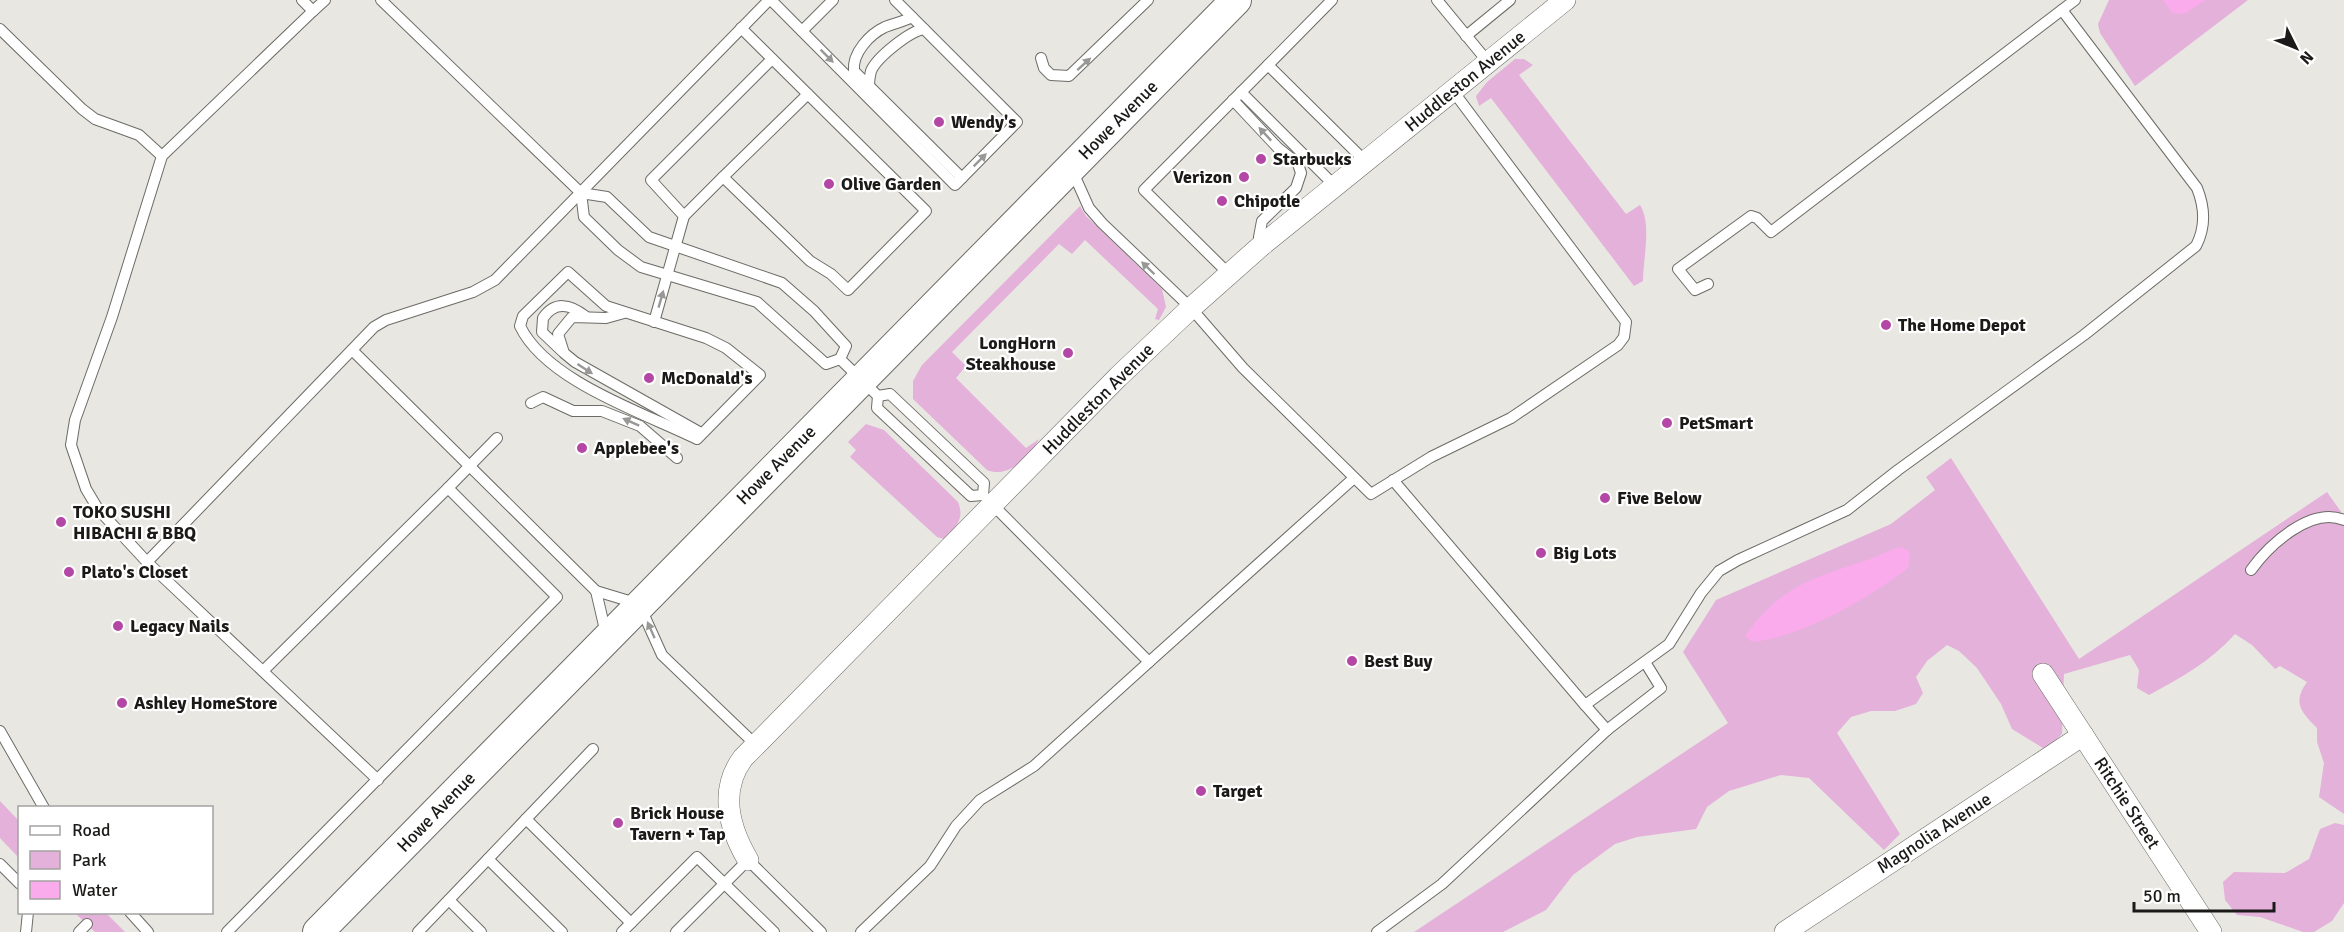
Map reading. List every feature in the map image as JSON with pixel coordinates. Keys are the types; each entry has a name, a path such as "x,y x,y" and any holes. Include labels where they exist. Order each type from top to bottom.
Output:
{"street":[{"name":"Howe Avenue","path":"318,932 860,378 1236,0"},
{"name":"Huddleston Avenue","path":"748,860 735,836 729,803 732,777 738,765 756,745 1118,377 1191,308 1262,244 1565,0"},
{"name":"Ritchie Street","path":"2043,674 2211,932"},
{"name":"Magnolia Avenue","path":"1785,932 2083,735"}],"lane":[{"path":"302,0 313,11"},
{"path":"325,0 162,156 112,317 75,420 71,446 76,466 98,509 147,562 378,780"},
{"path":"381,0 581,193 607,197 644,233 676,248 757,272 782,283 814,311 846,346 860,378 877,408 971,496 983,495 984,483 890,394 860,378 826,364 757,302 641,267 618,250 584,217 581,193"},
{"path":"147,562 352,350 386,320 462,296 487,285 581,193 770,0 955,184 1017,122 895,0"},
{"path":"802,31 833,0"},
{"path":"1041,58 1044,68 1051,75 1069,76 1148,0"},
{"path":"1229,274 1144,190 1332,0"},
{"path":"1437,0 1488,62"},
{"path":"1466,36 1510,0"},
{"path":"1708,284 1695,290 1678,269 1751,216 1754,215 1770,232 2075,0"},
{"path":"1585,705 1669,644 1701,593 1719,572 1738,560 1847,510 2084,334 2196,246 2203,228 2204,215 2197,188 2062,10"},
{"path":"912,16 878,31 859,51 854,61 854,71 962,178"},
{"path":"723,177 810,261 831,274 848,290 926,211 741,28"},
{"path":"0,29 95,119 139,135 162,156"},
{"path":"869,85 872,69 878,62 915,30 924,29"},
{"path":"684,216 651,180 772,59"},
{"path":"1268,65 1366,162"},
{"path":"1071,167 1089,208 1102,223 1191,308 1243,368 1371,494 1431,457 1511,418 1618,345 1626,332 1626,322 1454,91"},
{"path":"654,322 684,216 808,94"},
{"path":"1237,96 1335,186"},
{"path":"1237,96 1278,148 1298,164 1301,173 1296,188 1262,221 1259,237 1262,244"},
{"path":"568,272 606,306 654,322 706,338 726,348 760,375 697,439 575,381 532,345 520,326 523,316 568,272"},
{"path":"585,316 576,309 562,306 553,308 543,318 542,332 564,353 597,376 703,434"},
{"path":"564,353 558,334 562,326 572,317 606,318 624,313"},
{"path":"352,350 596,591 639,604 662,655 756,745"},
{"path":"531,403 543,397 573,411 602,411 614,415 640,426 677,458"},
{"path":"263,671 497,438"},
{"path":"861,932 930,866 956,826 980,800 1034,766 1354,478"},
{"path":"1394,480 1607,730"},
{"path":"227,932 557,597 448,488"},
{"path":"993,505 1149,662"},
{"path":"2251,570 2274,544 2294,529 2314,521 2335,517 2344,520"},
{"path":"596,591 607,637"},
{"path":"1377,932 1442,884 1607,730 1661,688 1645,662"},
{"path":"0,731 43,806"},
{"path":"418,932 593,749"},
{"path":"526,819 631,923"},
{"path":"622,932 697,857 774,932"},
{"path":"488,859 562,932"},
{"path":"676,932 748,860 821,932"},
{"path":"0,864 18,882"},
{"path":"449,900 481,932"},
{"path":"26,932 28,914"},
{"path":"132,914 148,932"}],"green space":[{"path":"2109,0 2248,0 2135,86 2100,33 2098,24"},
{"path":"1515,59 1524,59 1533,65 1519,75 1626,214 1640,205 1646,222 1646,242 1643,281 1634,286 1491,98 1479,106 1476,96 1487,82"},
{"path":"1080,206 1086,216 1162,289 1166,307 1159,320 1155,319 1158,309 1085,240 1072,254 1059,244 952,352 966,366 956,378 1026,448 1039,439 1030,453 1017,465 1003,471 987,470 913,399 913,381 922,365"},
{"path":"866,424 884,430 958,502 960,518 956,527 944,539 937,537 850,457 856,450 848,442"},
{"path":"1951,458 2079,659 2327,492 2344,516 2344,814 2319,797 2324,763 2317,742 2317,728 2303,712 2299,702 2302,689 2307,682 2280,666 2275,669 2252,645 2235,634 2206,661 2149,695 2137,688 2139,670 2130,655 2064,674 2062,734 2046,750 2012,729 2001,704 1977,668 1959,651 1947,645 1927,661 1916,677 1923,693 1916,704 1895,711 1871,711 1851,717 1837,733 1900,834 1884,850 1809,778 1781,775 1729,791 1707,807 1696,829 1637,837 1615,844 1573,875 1546,910 1503,932 1414,932 1728,723 1683,652 1716,600 1891,524 1935,490 1926,477"},
{"path":"0,801 18,820 18,857 0,838"},
{"path":"2335,823 2344,825 2344,903 2332,921 2314,932 2303,932 2260,917 2237,915 2225,900 2223,882 2234,872 2285,873 2309,859 2320,829"},
{"path":"76,914 107,914 125,932 95,932"}],"water":[{"path":"2163,0 2206,0 2184,14 2172,13"},
{"path":"1901,547 1910,552 1908,568 1854,604 1792,633 1752,642 1745,636 1772,605 1799,586"}],"place":[{"name":"Wendy's","path":"939,122"},
{"name":"Starbucks","path":"1261,159"},
{"name":"Verizon","path":"1244,177"},
{"name":"Olive Garden","path":"829,184"},
{"name":"Chipotle","path":"1222,201"},
{"name":"The Home Depot","path":"1886,325"},
{"name":"LongHorn Steakhouse","path":"1068,353"},
{"name":"McDonald's","path":"649,378"},
{"name":"PetSmart","path":"1667,423"},
{"name":"Applebee's","path":"582,448"},
{"name":"Five Below","path":"1605,498"},
{"name":"TOKO SUSHI HIBACHI & BBQ","path":"61,522"},
{"name":"Big Lots","path":"1541,553"},
{"name":"Plato's Closet","path":"69,572"},
{"name":"Legacy Nails","path":"118,626"},
{"name":"Best Buy","path":"1352,661"},
{"name":"Ashley HomeStore","path":"122,703"},
{"name":"Target","path":"1201,791"},
{"name":"Brick House Tavern + Tap","path":"618,823"}]}
